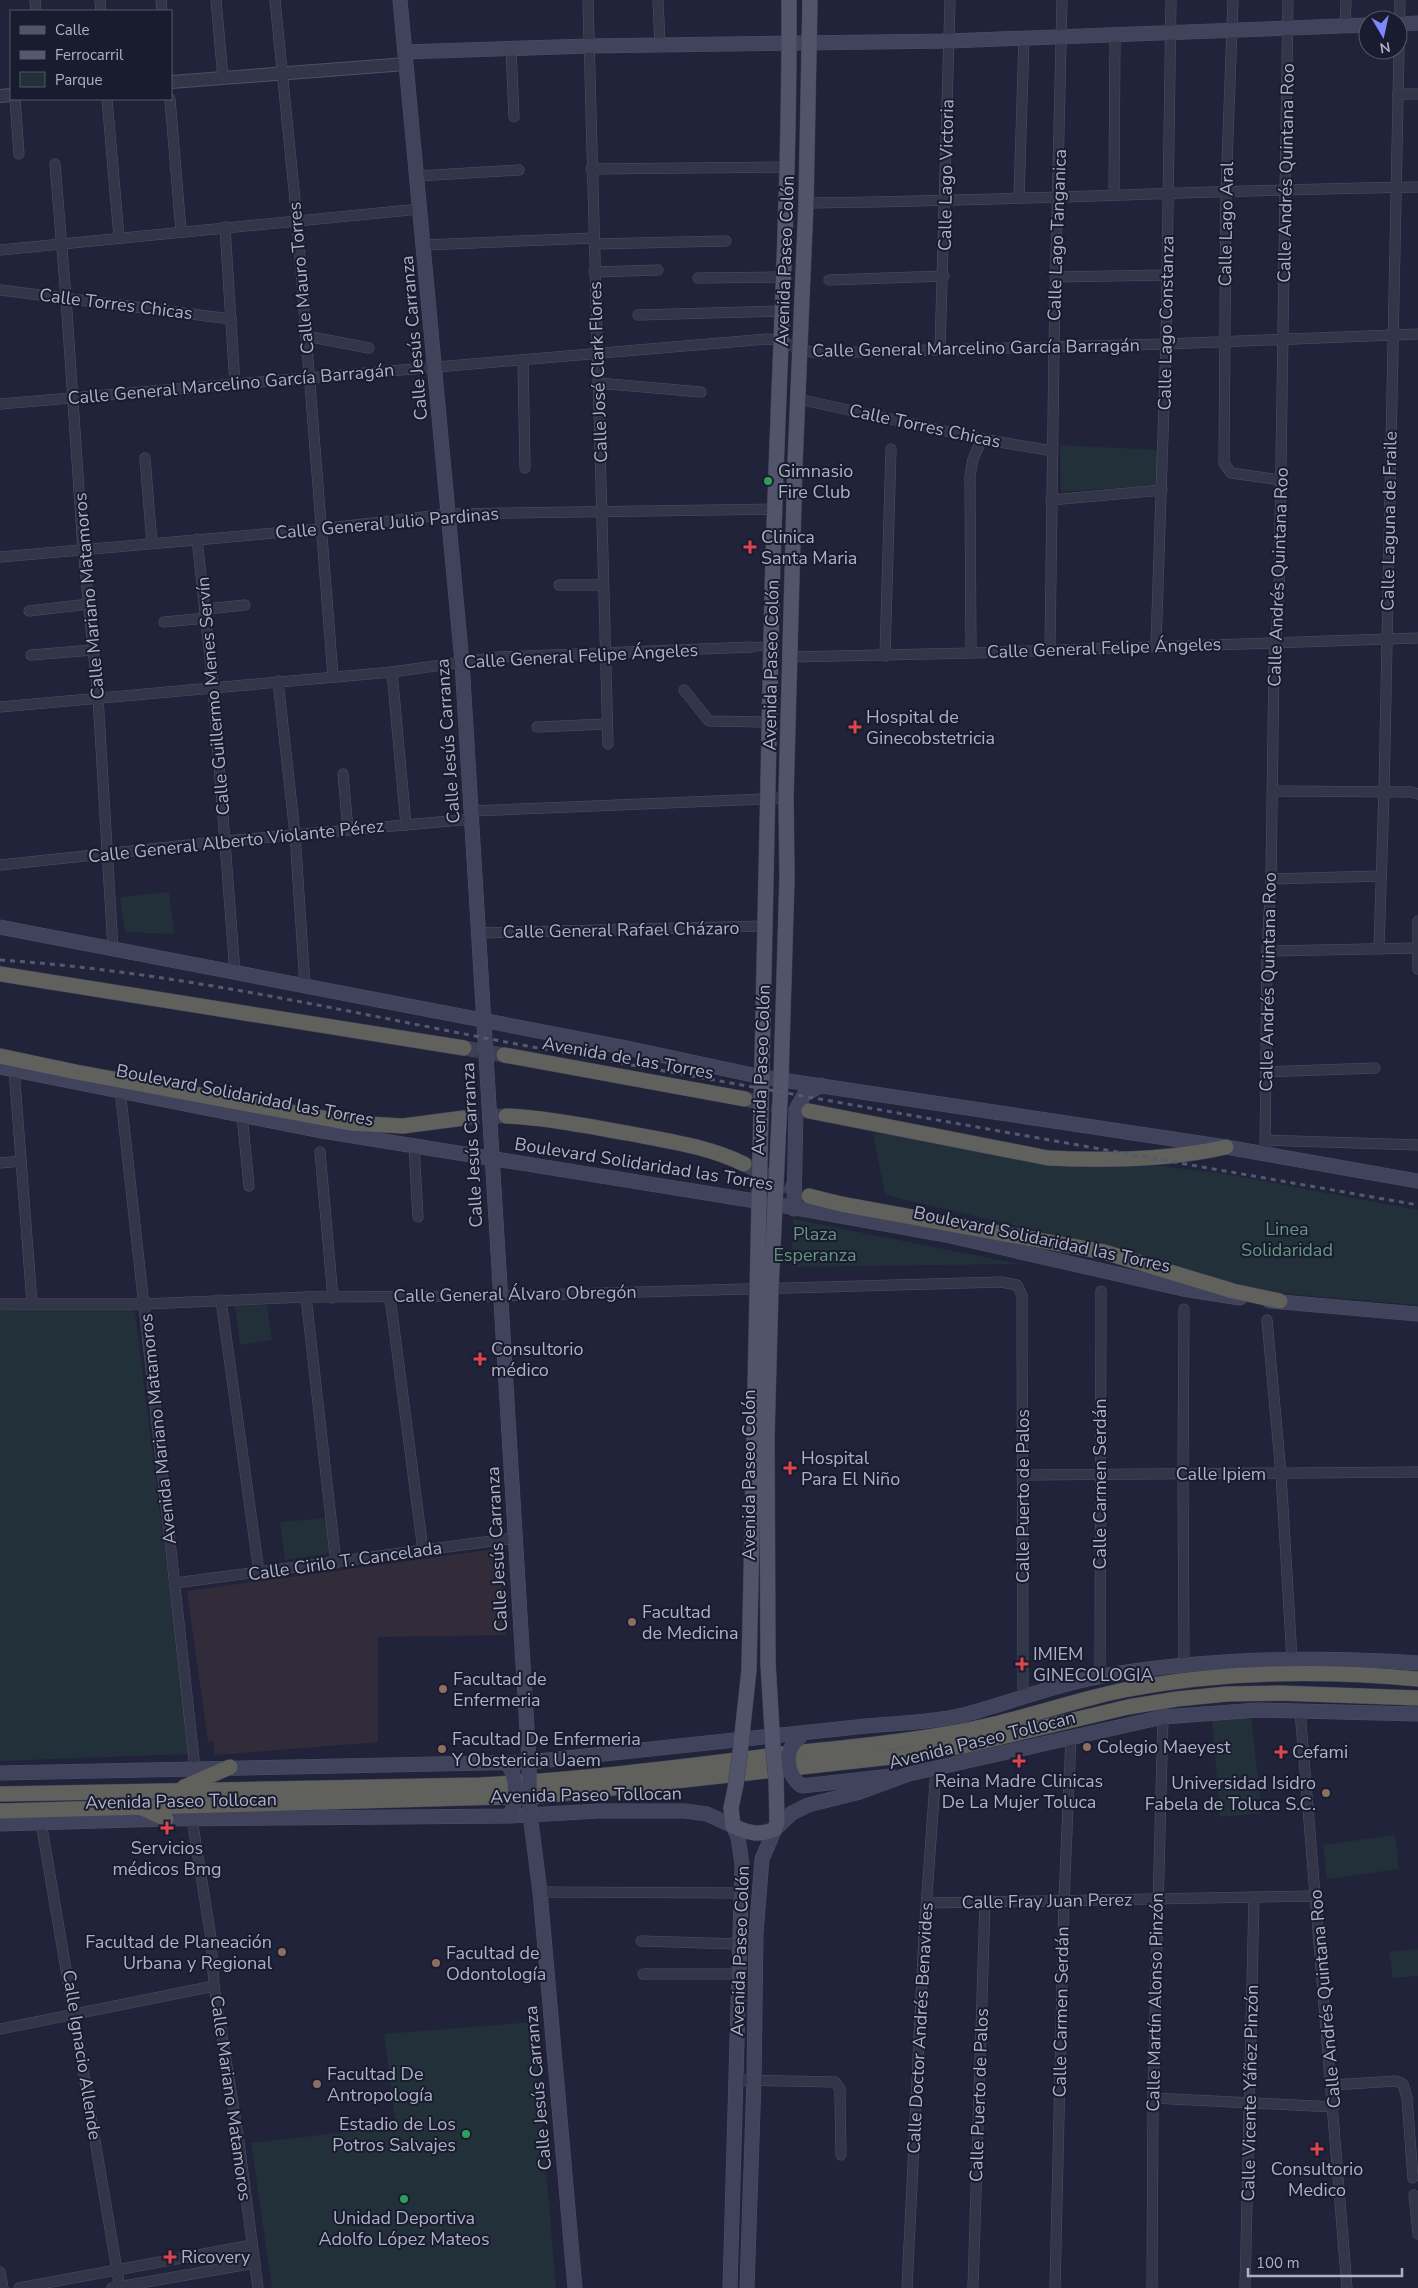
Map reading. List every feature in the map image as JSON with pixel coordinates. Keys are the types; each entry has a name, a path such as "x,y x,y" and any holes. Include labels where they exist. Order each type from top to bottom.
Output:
{"highway":[{"path":"0,974 464,1048"},
{"name":"Avenida de las Torres","path":"504,1055 745,1099"},
{"name":"Boulevard Solidaridad las Torres","path":"0,1056 86,1074 350,1123 403,1126 464,1118"},
{"path":"809,1111 1048,1158 1174,1156 1226,1147"},
{"path":"506,1116 538,1118 695,1146 724,1155 744,1164"},
{"name":"Boulevard Solidaridad las Torres","path":"810,1196 841,1204 1104,1252 1233,1292 1280,1301"},
{"name":"Avenida Paseo Tollocan","path":"0,1794 479,1785 588,1777 899,1741 968,1730 1124,1690 1189,1681 1246,1675 1297,1674 1418,1679"},
{"name":"Avenida Paseo Tollocan","path":"0,1810 541,1796 900,1756 968,1745 1128,1708 1177,1699 1227,1694 1280,1693 1418,1698"},
{"path":"178,1790 230,1768"},
{"path":"138,1806 166,1819"}],"main road":[{"name":"Calle Jesús Carranza","path":"400,0 462,662 499,1296 510,1430 529,1762 530,1814 540,1892 575,2288"},
{"name":"Avenida Paseo Colón","path":"730,2288 742,1864 740,1846 733,1826 731,1808 736,1784 749,1670 761,1437 764,1288 759,1202 764,926 775,464 788,168 790,0"},
{"name":"Avenida Paseo Colón","path":"764,1288 774,1204 781,1080 787,877 786,798 795,464 806,203 810,0"},
{"path":"406,58 511,48 949,41 1358,25"},
{"path":"775,464 795,464"},
{"path":"766,877 787,877"},
{"path":"0,927 627,1048 762,1077 1226,1147 1418,1182"},
{"name":"Boulevard Solidaridad las Torres","path":"7,1068 120,1089 242,1115 414,1146 492,1157 774,1204 946,1236 1183,1289 1234,1298 1418,1314"},
{"path":"794,1209 794,1118 804,1095 821,1085"},
{"name":"Avenida Paseo Colón","path":"747,2288 754,2080 756,1933 765,1850 775,1829 777,1816 768,1663 761,1437"},
{"name":"Avenida Paseo Tollocan","path":"0,1773 508,1763 740,1746 966,1714 1100,1677 1184,1664 1292,1659 1418,1663"},
{"name":"Avenida Paseo Tollocan","path":"0,1824 166,1819 510,1816 599,1811 685,1811 707,1814 733,1826 755,1833 764,1833 775,1829 792,1813 808,1805 860,1792 910,1774 1163,1717 1258,1710 1418,1714"},
{"path":"910,1774 802,1786 792,1776 789,1758 791,1746 800,1738 887,1732 913,1723"},
{"path":"508,1763 511,1770 515,1799 510,1816"},
{"path":"734,2153 751,2154"}],"street":[{"path":"216,0 223,78"},
{"name":"Calle Mauro Torres","path":"275,0 297,220 333,676"},
{"name":"Calle José Clark Flores","path":"588,0 591,169 598,354 608,744"},
{"path":"658,0 660,46"},
{"name":"Calle Lago Victoria","path":"940,350 944,276 950,0"},
{"name":"Calle Lago Tanganica","path":"1050,650 1055,277 1059,197 1063,37 1062,0"},
{"name":"Calle Lago Constanza","path":"1156,646 1166,344 1171,0"},
{"name":"Calle Lago Aral","path":"1233,0 1226,191 1224,463 1230,473 1281,480"},
{"name":"Calle Andrés Quintana Roo","path":"1265,1155 1267,951 1271,879 1276,641 1279,596 1288,0"},
{"path":"1345,26 1346,0"},
{"path":"1114,194 1115,35"},
{"path":"1019,198 1024,38"},
{"path":"511,48 514,117"},
{"path":"172,82 282,74 406,58"},
{"name":"Calle Laguna de Fraile","path":"1379,949 1394,336 1398,60"},
{"path":"1398,94 1418,94"},
{"path":"15,100 19,154"},
{"path":"107,100 119,237"},
{"path":"170,100 181,231"},
{"name":"Calle Mariano Matamoros","path":"55,164 83,549 98,697 113,949"},
{"path":"591,169 788,168"},
{"path":"417,176 519,170"},
{"path":"806,203 945,202 1169,192 1418,187"},
{"path":"0,250 225,226 420,209"},
{"path":"225,226 235,385"},
{"path":"424,245 593,241 726,241"},
{"path":"594,272 658,270"},
{"path":"1055,277 1167,275"},
{"path":"829,280 944,276"},
{"path":"698,278 784,277"},
{"name":"Calle Torres Chicas","path":"0,290 231,319"},
{"path":"638,315 783,311"},
{"name":"Calle General Marcelino García Barragán","path":"0,404 766,339 781,340 800,351 818,353 1166,344 1418,334"},
{"path":"306,336 368,348"},
{"path":"523,361 526,468"},
{"path":"598,384 701,392"},
{"name":"Calle Torres Chicas","path":"798,399 982,439 1053,451"},
{"path":"971,653 970,476 973,459 982,439"},
{"path":"884,656 891,449"},
{"path":"145,458 152,543"},
{"path":"1051,500 1162,490"},
{"name":"Calle General Julio Pardinas","path":"0,557 321,529 449,514 774,509"},
{"name":"Calle Guillermo Menes Servín","path":"198,539 213,686 235,972"},
{"path":"559,585 603,585"},
{"path":"29,611 89,604"},
{"path":"164,622 245,605"},
{"name":"Calle General Felipe Ángeles","path":"791,657 884,656 1276,641 1418,638"},
{"name":"Calle General Felipe Ángeles","path":"0,707 213,686 392,672 499,657 771,646"},
{"path":"31,656 93,650"},
{"path":"392,672 406,825"},
{"path":"278,681 295,834 305,986"},
{"path":"684,690 709,721 769,722"},
{"path":"537,727 607,724"},
{"path":"343,774 348,830"},
{"path":"1272,791 1412,792 1418,794"},
{"name":"Calle General Alberto Violante Pérez","path":"0,865 295,834 406,825 472,815 786,798"},
{"path":"1271,879 1380,876"},
{"path":"1418,921 1418,969"},
{"name":"Calle General Rafael Cházaro","path":"478,933 764,926"},
{"path":"1267,951 1418,948"},
{"path":"7,1068 21,1161 32,1303"},
{"path":"1266,1072 1375,1068"},
{"name":"Avenida Mariano Matamoros","path":"120,1089 195,1768"},
{"path":"242,1115 249,1186"},
{"path":"1265,1140 1418,1145"},
{"path":"414,1146 418,1217"},
{"path":"320,1152 333,1298"},
{"path":"0,1163 21,1161"},
{"name":"Calle General Álvaro Obregón","path":"0,1304 144,1304 306,1297 499,1296 1001,1282 1017,1284 1022,1295"},
{"name":"Calle Carmen Serdán","path":"1100,1290 1100,1677"},
{"name":"Calle Puerto de Palos","path":"1022,1295 1024,1475 1023,1697"},
{"path":"306,1297 336,1563"},
{"path":"390,1297 423,1550"},
{"path":"221,1300 259,1572"},
{"path":"1184,1309 1184,1664"},
{"path":"1267,1320 1281,1474 1292,1659"},
{"name":"Calle Ipiem","path":"1024,1475 1418,1472"},
{"name":"Calle Cirilo T. Cancelada","path":"175,1583 515,1538"},
{"name":"Calle Andrés Quintana Roo","path":"1300,1710 1334,2107 1347,2288"},
{"name":"Calle Martín Alonso Pinzón","path":"1152,2288 1153,2098 1163,1717"},
{"name":"Calle Carmen Serdán","path":"1055,2288 1064,1900 1071,1737"},
{"name":"Calle Doctor Andrés Benavides","path":"907,2288 918,2046 936,1769"},
{"name":"Calle Mariano Matamoros","path":"192,1819 211,1938 214,1986 238,2135 258,2288"},
{"name":"Calle Ignacio Allende","path":"41,1822 75,2015 117,2270 118,2288"},
{"path":"540,1892 740,1893"},
{"name":"Calle Fray Juan Perez","path":"927,1903 1316,1896"},
{"name":"Calle Vicente Yáñez Pinzón","path":"1245,2288 1254,1898"},
{"name":"Calle Puerto de Palos","path":"973,2288 985,1902"},
{"path":"641,1941 739,1944"},
{"path":"643,1974 739,1974"},
{"path":"0,2029 214,1986"},
{"path":"735,2080 830,2080 838,2085 840,2096 841,2155"},
{"path":"1332,2085 1396,2081 1403,2084 1407,2098 1414,2178"},
{"path":"1153,2098 1334,2107"},
{"path":"1414,2194 1418,2234"},
{"path":"19,2288 252,2245"},
{"path":"118,2288 255,2263"},
{"path":"0,2272 3,2288"}],"shaded area":[{"path":"503,1548 506,1635 378,1637 378,1742 215,1755 213,1741 208,1741 187,1591"}],"green space":[{"path":"1060,445 1158,450 1157,485 1061,492"},
{"path":"169,892 174,934 125,932 120,897"},
{"name":"Linea Solidaridad","path":"873,1133 1221,1173 1418,1210 1418,1305 1277,1293 1221,1280 1158,1259 885,1195"},
{"name":"Plaza Esperanza","path":"793,1219 1019,1264 791,1267"},
{"path":"134,1304 190,1754 0,1761 0,1310"},
{"path":"267,1305 272,1340 240,1345 235,1306"},
{"path":"327,1518 332,1553 285,1560 280,1522"},
{"path":"1251,1717 1262,1813 1220,1817 1212,1720"},
{"path":"1395,1835 1399,1869 1327,1879 1323,1845"},
{"path":"1418,1949 1418,1976 1393,1978 1389,1952"},
{"name":"Unidad Deportiva Adolfo López Mateos","path":"534,2022 556,2288 272,2288 251,2143 396,2126 384,2034"}],"tunnel":[{"path":"464,1048 504,1055"},
{"path":"749,1100 809,1111"},
{"path":"464,1118 502,1116"},
{"path":"744,1164 806,1195"}],"railway":[{"path":"0,960 138,974 207,985 658,1070 1418,1205"}],"place":[{"name":"Gimnasio Fire Club","path":"768,481"},
{"name":"Clinica Santa Maria","path":"750,547"},
{"name":"Hospital de Ginecobstetricia","path":"855,727"},
{"name":"Consultorio médico","path":"480,1359"},
{"name":"Hospital Para El Niño","path":"790,1468"},
{"name":"Facultad de Medicina","path":"632,1622"},
{"name":"IMIEM GINECOLOGIA","path":"1022,1664"},
{"name":"Facultad de Enfermeria","path":"443,1689"},
{"name":"Colegio Maeyest","path":"1087,1747"},
{"name":"Facultad De Enfermeria Y Obstericia Uaem","path":"442,1749"},
{"name":"Cefami","path":"1281,1752"},
{"name":"Reina Madre Clinicas De La Mujer Toluca","path":"1019,1761"},
{"name":"Universidad Isidro Fabela de Toluca S.C.","path":"1326,1793"},
{"name":"Servicios médicos Bmg","path":"167,1828"},
{"name":"Facultad de Planeación Urbana y Regional","path":"282,1952"},
{"name":"Facultad de Odontología","path":"436,1963"},
{"name":"Facultad De Antropología","path":"317,2084"},
{"name":"Estadio de Los Potros Salvajes","path":"466,2134"},
{"name":"Consultorio Medico","path":"1317,2149"},
{"name":"Unidad Deportiva Adolfo López Mateos","path":"404,2199"},
{"name":"Ricovery","path":"170,2257"}]}
